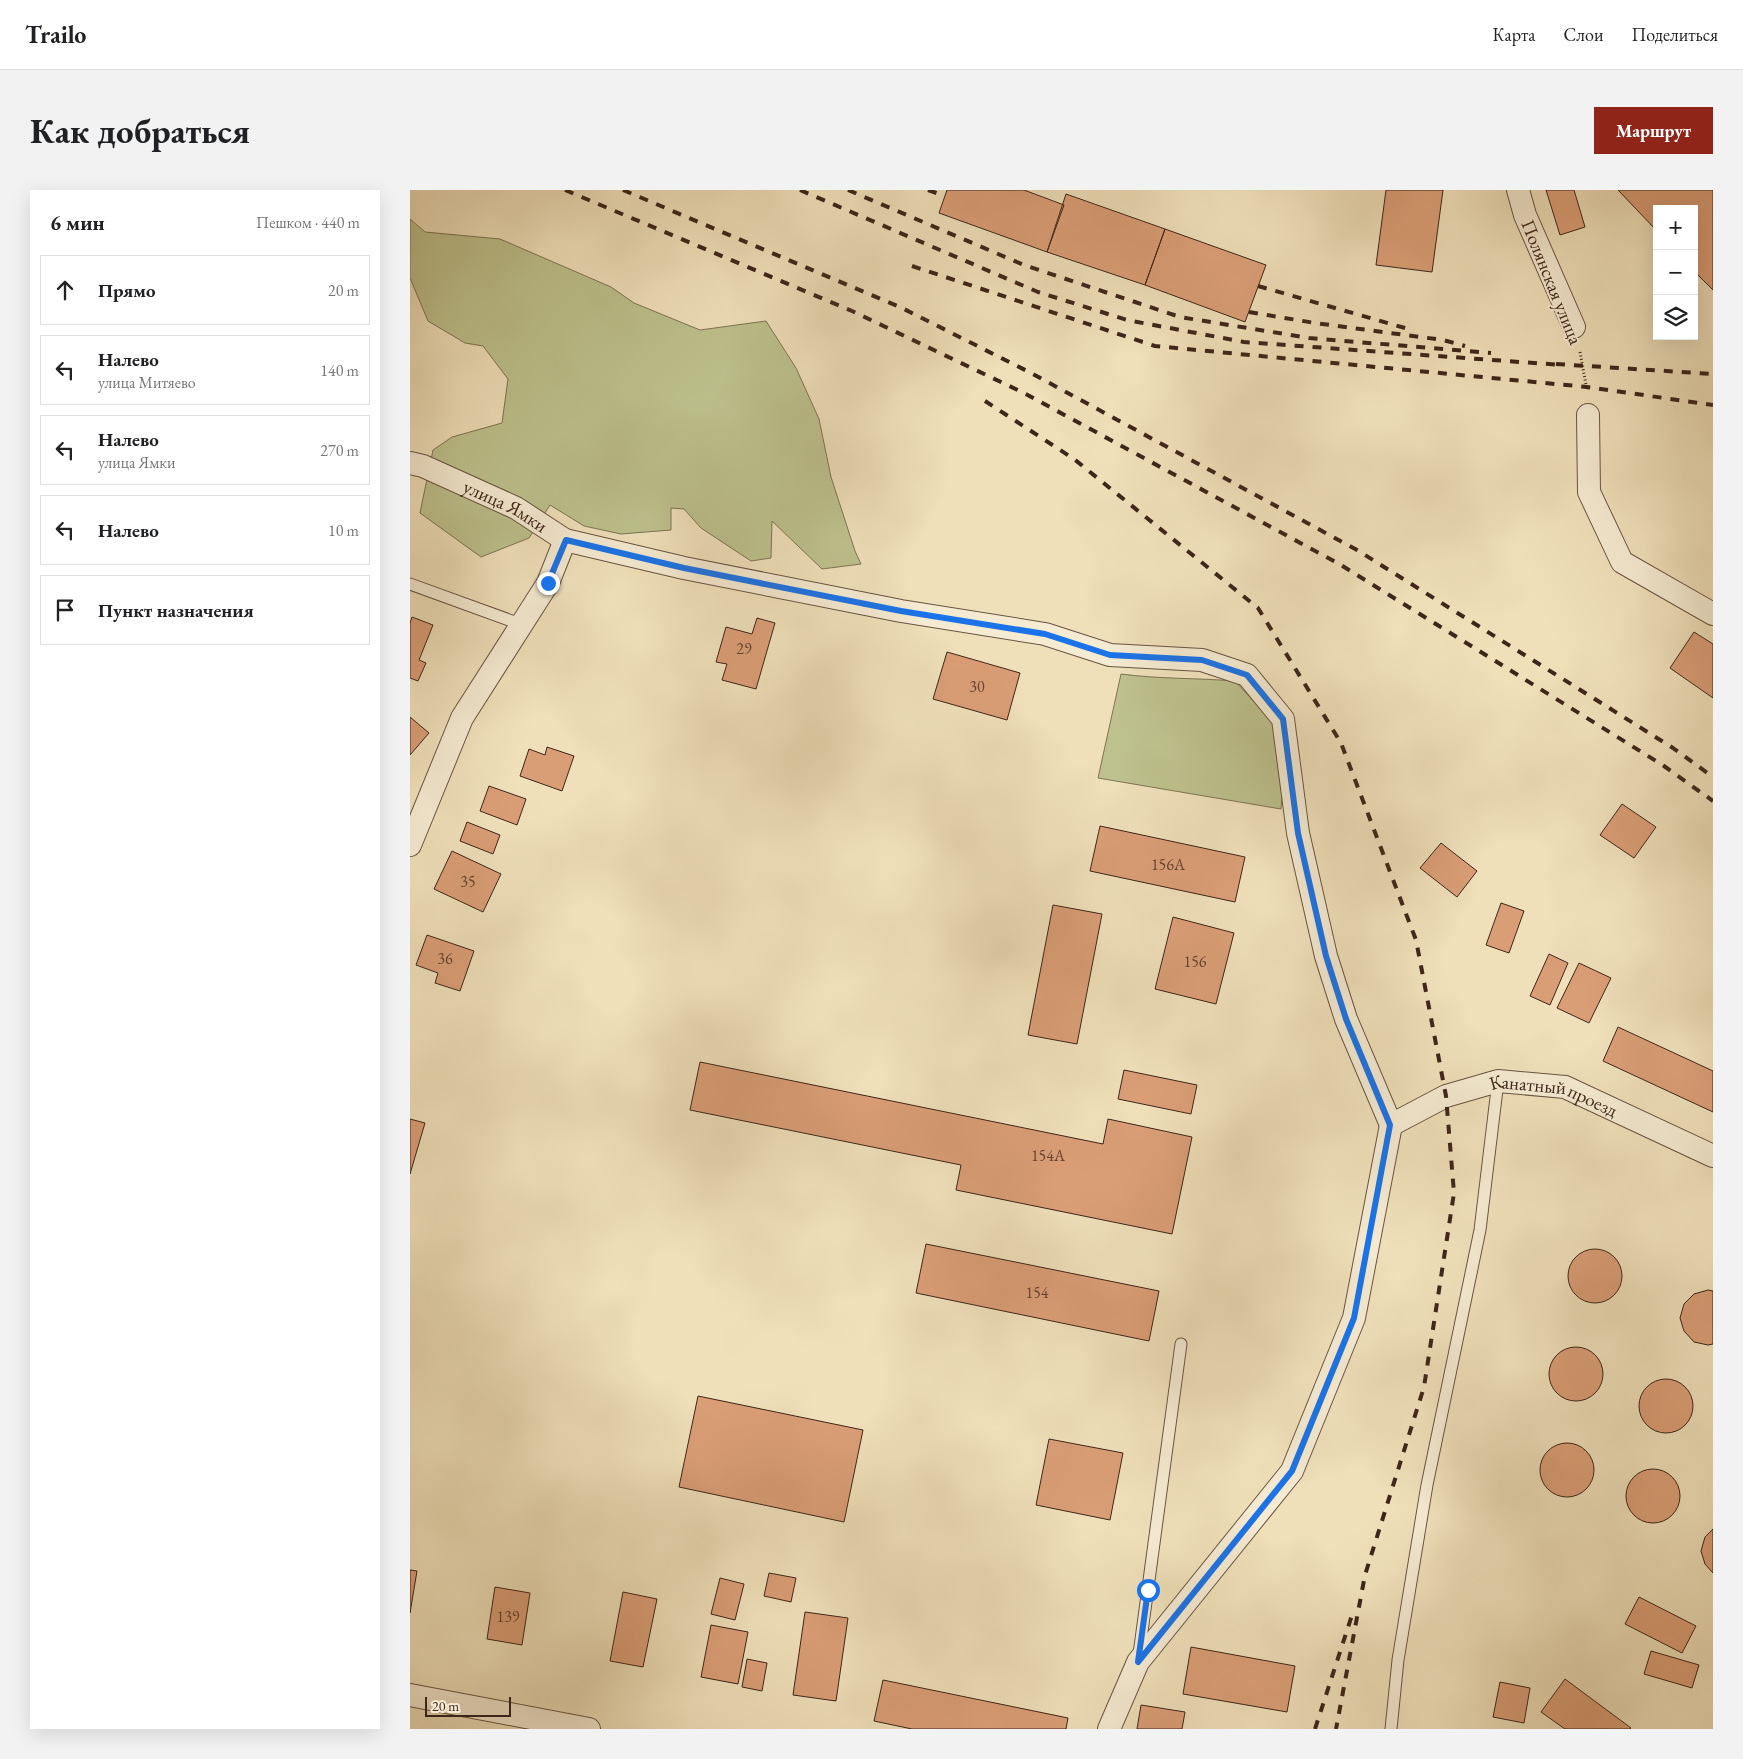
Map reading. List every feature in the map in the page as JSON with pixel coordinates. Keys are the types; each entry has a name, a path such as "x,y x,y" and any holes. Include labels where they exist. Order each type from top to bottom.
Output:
{"street":[{"name":"Полянская улица","path":"1518,190 1524,215 1574,327"},
{"path":"1588,416 1589,492 1622,562 1713,614"},
{"name":"улица Ямки","path":"410,463 423,466 516,508 566,540 684,568 901,611 1045,634 1110,655 1202,660 1247,675 1283,719 1298,833 1326,956 1346,1019 1390,1125"},
{"path":"410,845 462,718 548,583 566,540"},
{"name":"Канатный проезд","path":"1390,1125 1446,1096 1498,1081 1565,1087 1713,1156"},
{"path":"1109,1729 1138,1662 1292,1471 1354,1318 1390,1125"},
{"path":"410,1695 589,1729"}],"lane":[{"path":"410,584 523,625"},
{"path":"1391,1729 1398,1660 1427,1485 1480,1230 1498,1081"},
{"path":"1138,1662 1181,1344"}],"path":[{"name":"Полянская улица","path":"1574,327 1587,387 1588,416"}],"green space":[{"path":"410,219 425,232 500,239 611,287 634,303 700,330 766,321 796,368 819,419 831,477 861,564 822,569 772,521 771,558 751,561 701,528 684,509 671,508 671,530 621,534 584,526 550,505 529,538 481,557 420,513 433,450 452,437 502,423 508,379 483,346 465,343 428,321 410,278"},
{"path":"1121,674 1235,681 1286,741 1281,809 1098,778"}],"building":[{"path":"947,190 1024,190 1064,205 1047,252 939,213"},
{"path":"1386,190 1443,190 1432,272 1376,265"},
{"path":"1546,190 1574,190 1585,227 1560,235"},
{"path":"1618,190 1713,190 1713,290 1698,275 1698,205 1653,205 1653,227"},
{"path":"1066,194 1165,229 1145,285 1047,252"},
{"path":"1165,229 1266,265 1245,322 1145,285"},
{"path":"412,617 433,625 419,660 426,663 418,681 410,678 410,623"},
{"path":"757,618 775,623 756,689 722,680 727,664 716,662 726,627 752,634"},
{"path":"1694,632 1713,644 1713,698 1670,668"},
{"path":"947,652 1020,673 1007,720 933,699"},
{"path":"410,717 429,733 410,755"},
{"path":"547,747 574,756 562,791 520,776 529,749 545,755"},
{"path":"489,786 526,799 517,825 480,811"},
{"path":"1622,804 1656,827 1634,858 1600,835"},
{"path":"467,822 500,835 493,854 460,841"},
{"path":"1100,826 1245,857 1235,902 1090,871"},
{"path":"1441,843 1477,871 1457,897 1420,868"},
{"path":"452,851 501,874 483,912 434,889"},
{"path":"1501,903 1524,911 1509,953 1486,945"},
{"path":"1053,905 1102,914 1077,1044 1028,1035"},
{"path":"1173,917 1234,933 1216,1004 1155,989"},
{"path":"427,935 474,951 460,991 435,983 438,973 416,965"},
{"path":"1549,954 1568,963 1550,1005 1530,996"},
{"path":"1579,963 1611,978 1589,1023 1557,1008"},
{"path":"1618,1027 1713,1071 1713,1112 1603,1061"},
{"path":"700,1062 1103,1144 1108,1119 1192,1137 1172,1234 956,1190 961,1165 690,1110"},
{"path":"1124,1070 1197,1085 1191,1114 1118,1099"},
{"path":"410,1119 425,1123 410,1174"},
{"path":"926,1244 1159,1291 1149,1341 916,1293"},
{"path":"1595,1249 1605,1251 1614,1257 1620,1266 1622,1276 1620,1286 1614,1295 1605,1301 1595,1303 1585,1301 1576,1295 1570,1286 1568,1276 1570,1266 1576,1257 1585,1251"},
{"path":"1708,1290 1713,1291 1713,1344 1708,1345 1694,1342 1684,1331 1680,1318 1684,1304 1694,1294"},
{"path":"1576,1347 1586,1349 1595,1355 1601,1364 1603,1374 1601,1384 1595,1393 1586,1399 1576,1401 1566,1399 1557,1393 1551,1384 1549,1374 1551,1364 1557,1355 1566,1349"},
{"path":"1666,1379 1676,1381 1685,1387 1691,1396 1693,1406 1691,1416 1685,1425 1676,1431 1666,1433 1656,1431 1647,1425 1641,1416 1639,1406 1641,1396 1647,1387 1656,1381"},
{"path":"698,1396 863,1430 844,1522 679,1487"},
{"path":"1049,1439 1123,1453 1110,1520 1036,1505"},
{"path":"1567,1443 1577,1445 1586,1451 1592,1460 1594,1470 1592,1480 1586,1489 1577,1495 1567,1497 1557,1495 1548,1489 1542,1480 1540,1470 1542,1460 1548,1451 1557,1445"},
{"path":"1653,1469 1663,1471 1672,1477 1678,1486 1680,1496 1678,1506 1672,1515 1663,1521 1653,1523 1643,1521 1634,1515 1628,1506 1626,1496 1628,1486 1634,1477 1643,1471"},
{"path":"1713,1529 1713,1573 1705,1564 1701,1551 1705,1537"},
{"path":"410,1570 417,1571 410,1613"},
{"path":"769,1573 796,1578 791,1602 764,1596"},
{"path":"720,1578 744,1584 735,1620 711,1614"},
{"path":"495,1587 530,1593 522,1645 487,1639"},
{"path":"623,1592 657,1599 643,1667 610,1661"},
{"path":"1639,1597 1696,1626 1682,1653 1625,1624"},
{"path":"805,1612 848,1618 836,1701 793,1695"},
{"path":"711,1625 748,1632 738,1684 701,1677"},
{"path":"1191,1647 1295,1666 1287,1712 1183,1694"},
{"path":"1651,1651 1699,1665 1692,1688 1644,1674"},
{"path":"747,1659 767,1663 762,1691 742,1687"},
{"path":"1565,1679 1631,1728 1565,1729 1541,1712"},
{"path":"883,1680 1068,1718 1066,1729 912,1729 874,1721"},
{"path":"1500,1682 1530,1688 1524,1723 1493,1717"},
{"path":"1141,1705 1185,1712 1182,1729 1137,1729"}],"railway":[{"path":"565,190 852,311 1024,393 1341,565 1664,766 1713,801"},
{"path":"623,190 902,308 1031,373 1357,550 1673,748 1713,777"},
{"path":"800,190 1038,292 1127,320 1244,342 1562,365"},
{"path":"848,190 1024,265 1180,317 1309,338 1491,353"},
{"path":"928,190 945,196"},
{"path":"912,266 1155,346 1587,387 1713,405"},
{"path":"1258,286 1412,330"},
{"path":"1249,312 1443,340 1465,346"},
{"path":"1556,364 1713,374"},
{"path":"985,401 1074,459 1258,608 1341,743 1416,940 1446,1096 1454,1193 1424,1387 1365,1575 1336,1729"},
{"path":"1315,1729 1352,1615"}],"route":[{"path":"548,583 566,540 684,568 901,611 1045,634 1110,655 1202,660 1247,675 1283,719 1298,833 1326,956 1346,1019 1390,1125 1354,1318 1292,1471 1138,1662 1148,1590"}]}
